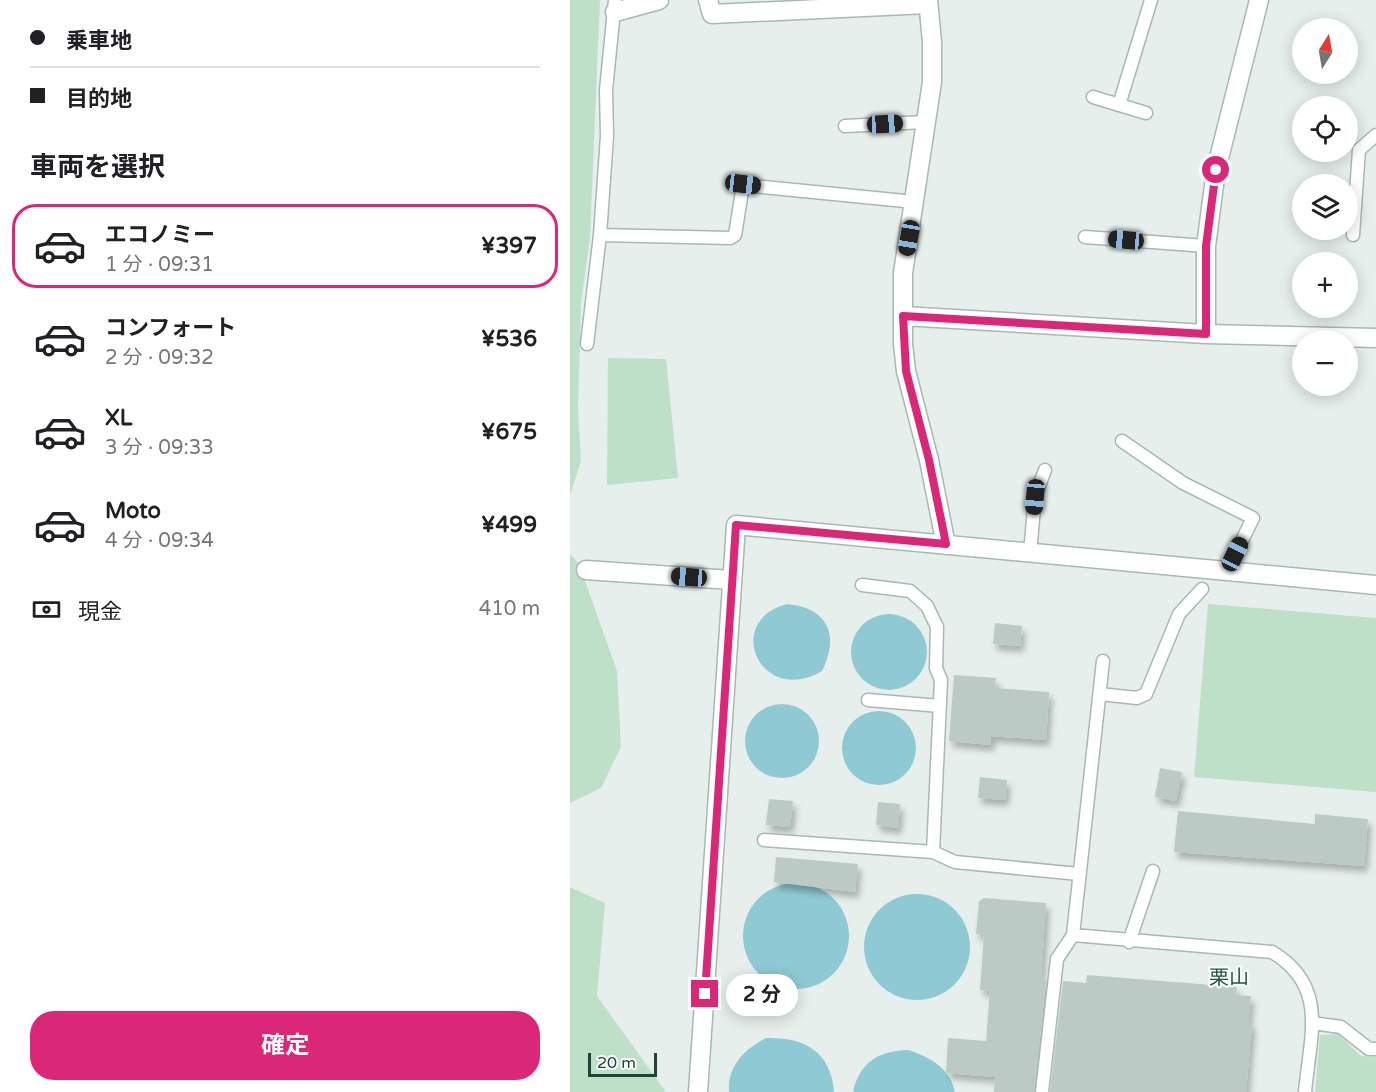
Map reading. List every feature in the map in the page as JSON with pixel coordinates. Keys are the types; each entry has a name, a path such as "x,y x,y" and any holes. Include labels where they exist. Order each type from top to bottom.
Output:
{"street":[{"path":"615,6 659,0"},
{"path":"708,0 712,14 928,2 932,42 932,82 903,273 903,316 906,371 929,460 946,544"},
{"path":"1206,334 1206,246 1216,170 1259,0"},
{"path":"903,316 1206,334 1376,338"},
{"path":"698,1092 736,525 1376,585"},
{"path":"586,570 731,580"}],"lane":[{"path":"1119,105 1151,0"},
{"path":"587,344 594,265 600,235 607,136 606,90 615,6"},
{"path":"1093,97 1146,113"},
{"path":"845,126 925,122"},
{"path":"1357,174 1359,150 1376,135"},
{"path":"600,235 730,238 735,235 743,184 915,202"},
{"path":"1085,237 1206,246"},
{"path":"1122,441 1183,483 1252,518 1227,571"},
{"path":"1030,553 1035,497 1046,470"},
{"path":"862,585 910,591 927,606 938,627 936,668 941,680 933,852"},
{"path":"1100,694 1137,698 1146,694 1179,614 1202,589"},
{"path":"1042,1092 1057,959 1072,935 1103,661"},
{"path":"868,700 940,706"},
{"path":"764,840 933,852 955,862 1079,874"},
{"path":"1129,942 1153,871"},
{"path":"1072,935 1129,942 1272,952 1288,962 1300,974 1311,995 1312,1023 1305,1092"},
{"path":"1312,1023 1341,1027 1369,1049 1376,1049"}],"green space":[{"path":"570,0 600,0 590,238 581,303 578,409 581,461 570,495"},
{"path":"608,358 666,359 678,478 607,485"},
{"path":"570,554 579,564 617,671 621,747 601,788 570,803"},
{"path":"1208,604 1376,618 1376,792 1194,777"},
{"path":"570,887 605,903 597,996 666,1092 570,1092"},
{"path":"1338,1034 1361,1056 1376,1057 1376,1092 1315,1092 1320,1035"}],"water":[{"path":"787,604 812,611 821,617 830,635 830,646 822,671 800,679 782,678 767,670 757,657 753,642 756,627 767,613"},
{"path":"889,614 903,617 916,625 924,638 927,652 924,666 916,679 903,687 889,690 875,687 862,679 854,666 851,652 854,638 862,625 875,617"},
{"path":"782,704 803,710 813,720 819,741 813,762 803,772 782,778 761,772 751,762 745,741 751,720 761,710"},
{"path":"879,711 900,717 910,727 916,748 910,769 900,779 879,785 858,779 848,769 842,748 848,727 858,717"},
{"path":"796,883 816,887 833,899 845,916 849,936 845,956 833,973 816,985 796,989 776,985 759,973 747,956 743,936 747,916 759,899 776,887"},
{"path":"917,894 937,898 954,910 966,927 970,947 966,967 954,984 937,996 917,1000 897,996 880,984 868,967 864,947 868,927 880,910 897,898"},
{"path":"766,1038 792,1040 813,1049 827,1066 834,1092 729,1092 734,1066 751,1047"},
{"path":"908,1050 924,1056 944,1070 955,1092 853,1092 860,1073 872,1060 888,1053"}],"building":[{"path":"995,623 1022,626 1020,646 993,644"},
{"path":"954,675 996,678 995,688 1049,692 1046,740 991,736 991,745 949,741"},
{"path":"1160,768 1182,772 1176,801 1155,797"},
{"path":"980,777 1007,780 1005,800 978,798"},
{"path":"769,799 793,801 790,827 766,825"},
{"path":"878,802 900,804 898,828 876,825"},
{"path":"1178,811 1315,824 1315,814 1368,819 1364,866 1174,852"},
{"path":"776,857 858,864 855,892 774,882"},
{"path":"984,898 1046,903 1041,979 1046,980 1034,1092 994,1092 995,1077 946,1073 948,1038 986,1041 990,991 980,990 984,934 976,934 979,901"},
{"path":"1087,975 1237,987 1236,995 1251,996 1248,1023 1252,1023 1246,1092 1050,1092 1063,981 1086,983"}],"district":[{"name":"栗山","path":"1229,977"}],"route":[{"path":"705,994 736,525 946,544 929,460 906,371 903,316 1206,334 1206,246 1216,170"}]}
